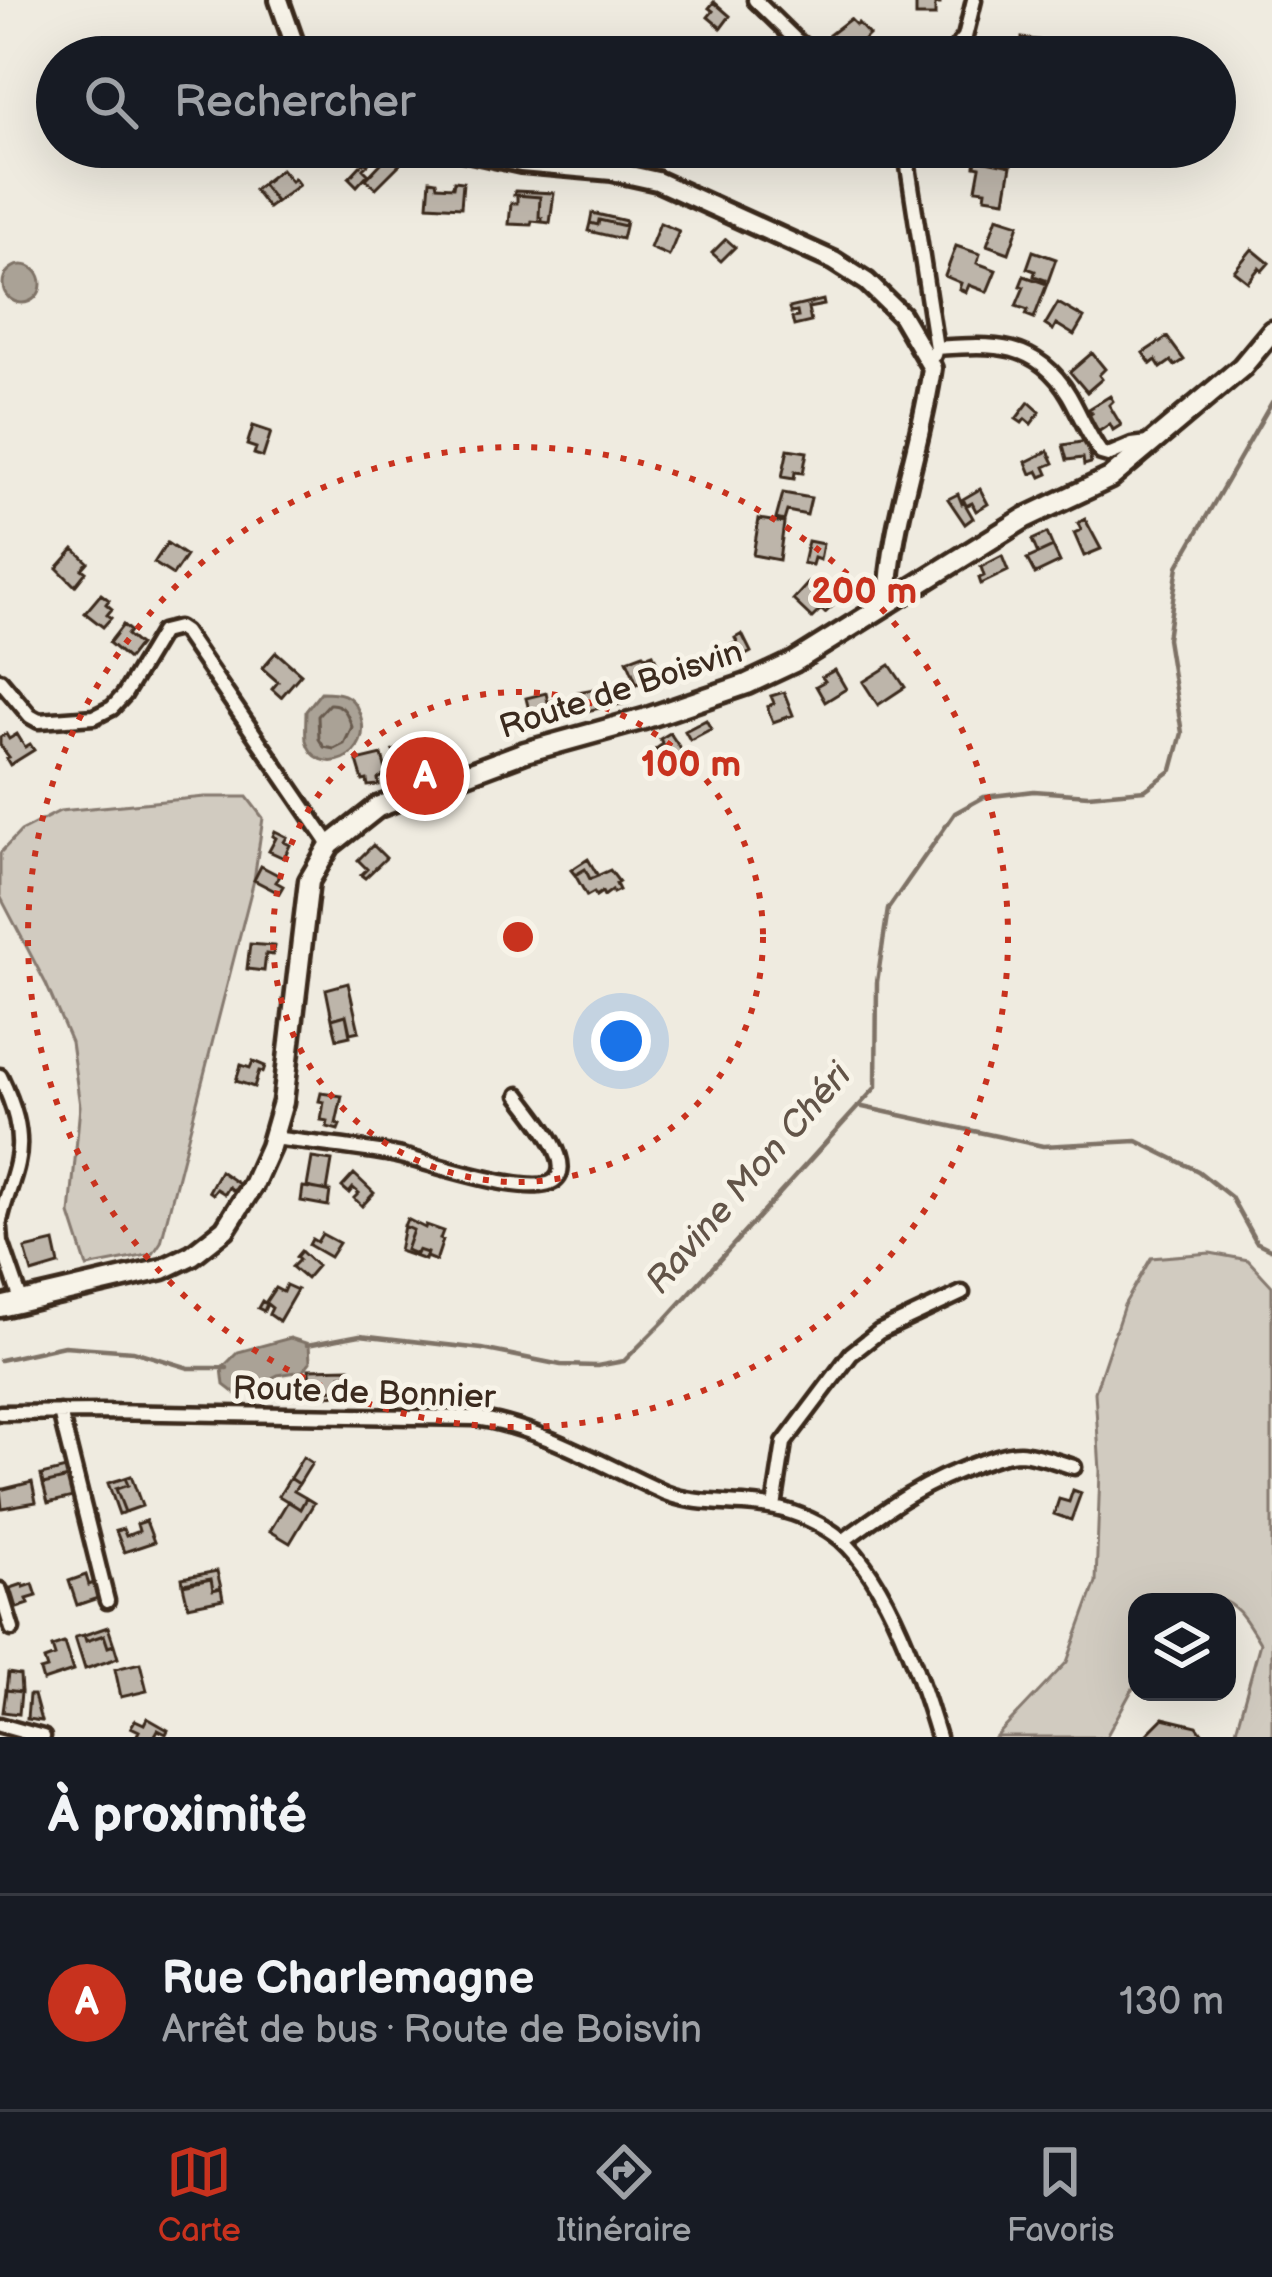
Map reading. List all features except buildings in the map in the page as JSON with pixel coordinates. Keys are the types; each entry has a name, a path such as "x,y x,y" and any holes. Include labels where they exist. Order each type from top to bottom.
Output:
{"main road":[{"name":"Route de Boisvin","path":"0,1307 163,1269 191,1255 224,1229 254,1186 283,1102 309,881 331,845 378,807 525,752 747,684 794,662 1024,518 1110,478 1242,367 1272,331"}],"street":[{"path":"279,0 290,36"},
{"path":"755,0 792,36"},
{"path":"964,36 974,0"},
{"path":"573,168 657,181 834,261 867,282 901,315 932,368"},
{"path":"888,604 889,564 936,348 908,168"},
{"path":"936,348 984,345 1020,350 1054,375 1101,453 1155,443"},
{"path":"0,680 39,721 94,717 112,708 124,694 162,632 178,628 331,845"},
{"path":"0,1076 19,1134 18,1162 0,1225 1,1242 22,1303"},
{"path":"272,1138 392,1154 523,1186 552,1184 559,1178 559,1151 519,1095"},
{"path":"774,1507 784,1443 850,1354 879,1332 962,1293"},
{"path":"60,1412 107,1601"},
{"name":"Route de Bonnier","path":"0,1413 476,1418 528,1432 680,1498 774,1507 814,1522 862,1561 889,1607 938,1737"},
{"path":"843,1541 910,1492 1007,1454 1027,1454 1074,1467"},
{"path":"0,1590 12,1629"},
{"path":"0,1725 43,1737"}],"shaded area":[{"path":"247,797 263,818 254,880 161,1242 153,1254 87,1267 70,1214 80,1106 71,1042 0,896 0,853 21,831 60,811"},
{"path":"1210,1253 1248,1260 1272,1286 1272,1737 1234,1737 1260,1643 1236,1609 1236,1593 1128,1593 1128,1697 1106,1737 996,1737 1067,1662 1096,1582 1100,1471 1095,1392 1124,1305 1151,1258"}],"water":[{"path":"22,265 36,270 41,284 36,298 22,303 8,298 3,284 8,270"},
{"path":"321,692 344,695 359,712 360,742 343,759 321,759 306,740 306,711"},
{"path":"290,1338 309,1344 310,1362 303,1371 278,1375 237,1395 224,1385 222,1368 238,1352"}],"waterway":[{"name":"Ravine Mon Chéri","path":"307,1345 360,1335 482,1349 561,1365 624,1361 876,1087 877,982 888,909 955,813 984,797 1034,791 1088,795 1145,790 1172,770 1182,733 1167,639 1178,566 1272,402"},
{"path":"858,1106 1043,1146 1137,1141 1198,1171 1231,1197 1256,1242 1272,1250"},
{"name":"Ravine Mon Chéri","path":"0,1360 64,1346 133,1351 189,1368 227,1368"}],"place":[{"name":"Rue Charlemagne","path":"425,776"}]}
